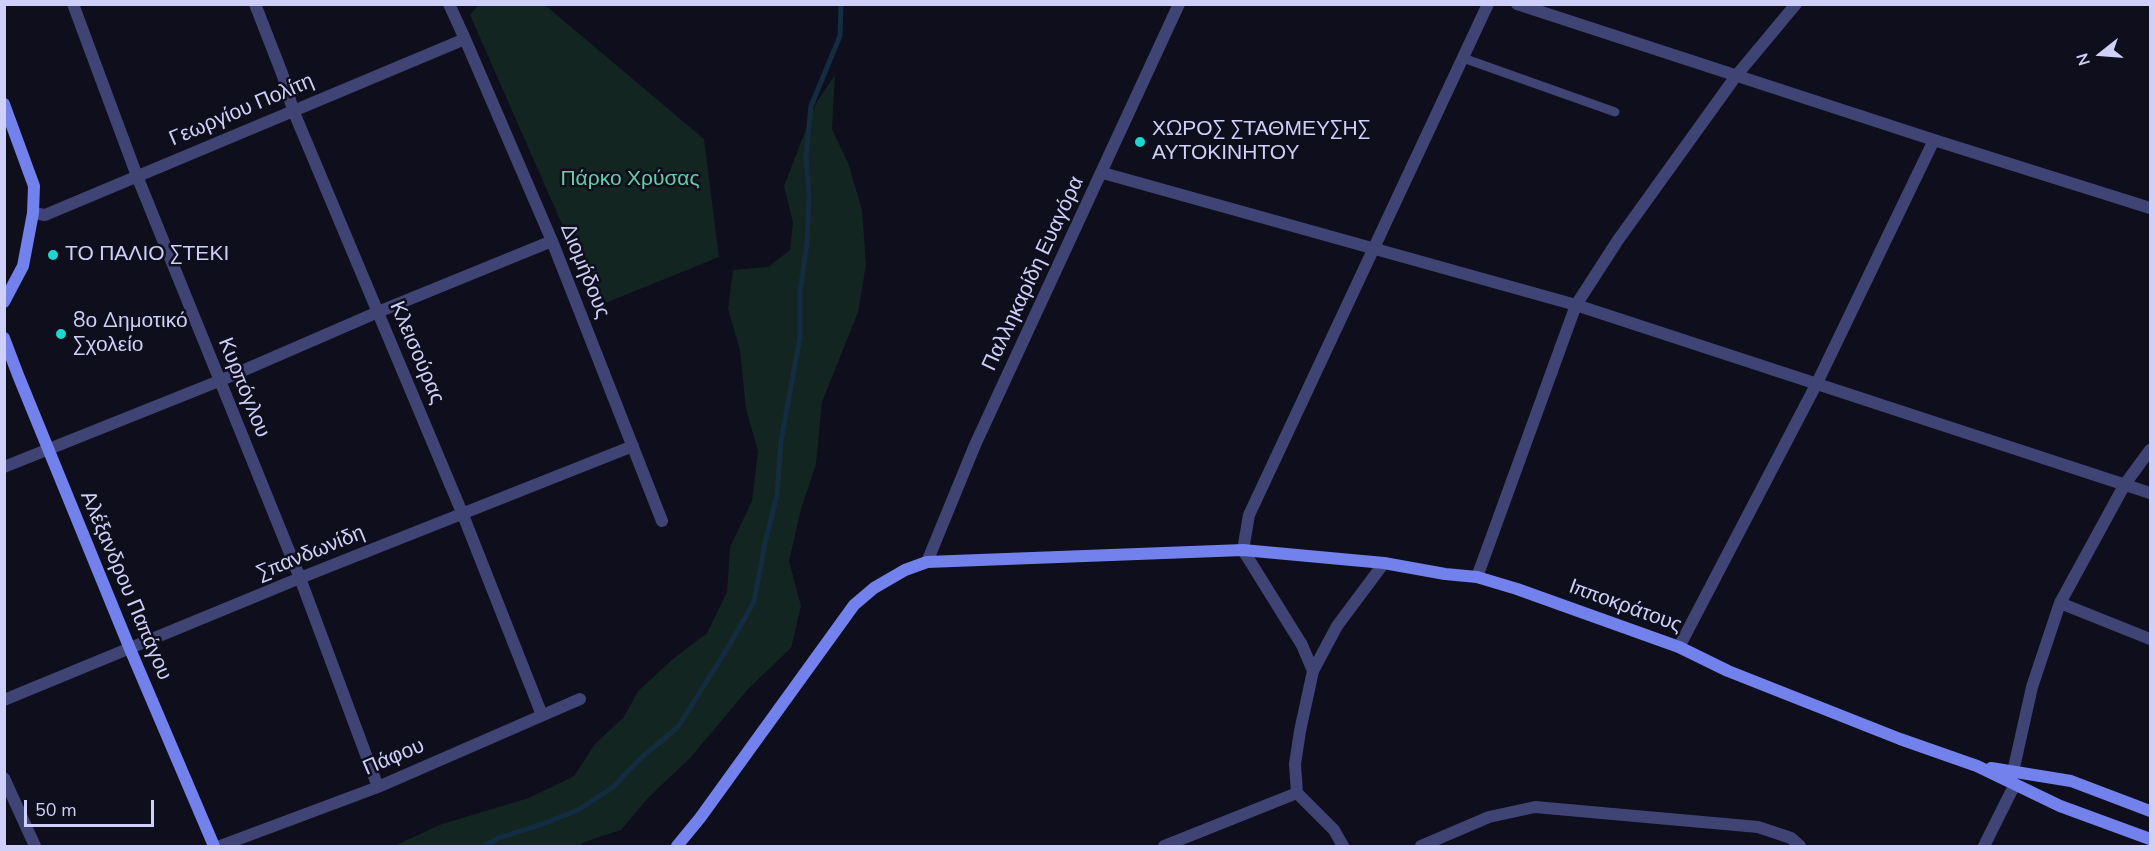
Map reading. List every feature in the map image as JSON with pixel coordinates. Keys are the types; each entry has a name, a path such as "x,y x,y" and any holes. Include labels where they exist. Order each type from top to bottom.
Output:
{"street":[{"name":"Κυρπόγλου","path":"73,4 137,176 300,578 378,787"},
{"name":"Κλεισούρας","path":"255,4 283,76 293,110 463,515 542,715"},
{"name":"Διομήδους","path":"449,4 552,241 662,521"},
{"name":"Παλληκαρίδη Ευαγόρα","path":"927,562 975,445 1179,4"},
{"path":"1313,671 1302,645 1243,550 1249,515 1488,4"},
{"path":"1517,4 2151,208"},
{"path":"1477,577 1576,305 1618,240 1736,76 1796,4"},
{"name":"Γεωργίου Πολίτη","path":"33,213 45,215 465,39"},
{"path":"4,104 34,186 33,213 23,266 4,302"},
{"path":"1679,647 1817,383 1934,140"},
{"path":"1103,172 1576,305 2151,493"},
{"path":"4,467 219,381 378,312 552,241"},
{"name":"Αλέξανδρου Παπάγου","path":"4,338 130,649 214,846"},
{"name":"Σπανδωνίδη","path":"4,700 300,578 633,446"},
{"path":"1984,846 2014,778 2032,687 2060,603 2125,484 2151,450"},
{"name":"Ιπποκράτους","path":"927,562 1243,550 1384,563 1477,577 1679,647 1728,671 1900,740 2014,778 2060,806 2151,839"},
{"path":"676,846 700,818 854,605 881,584 905,570 927,562"},
{"path":"1343,846 1334,830 1297,793 1295,764 1313,671 1337,626 1384,563"},
{"path":"2060,603 2151,639"},
{"name":"Πάφου","path":"220,846 378,787 580,699"},
{"path":"4,778 35,846"},
{"name":"Ιπποκράτους","path":"2014,778 2071,781 2151,811"},
{"path":"1164,846 1297,793"},
{"path":"1421,846 1489,817 1535,807 1758,827 1791,838 1800,846"}],"lane":[{"path":"1463,58 1615,112"}],"green space":[{"name":"Πάρκο Χρύσας","path":"478,5 545,5 704,139 719,257 598,306 470,15"},
{"path":"835,75 832,129 848,163 862,210 866,265 858,312 822,402 816,464 801,509 789,561 801,606 791,648 750,687 690,758 648,798 621,830 584,842 579,846 394,846 442,824 529,798 574,776 595,744 624,717 638,691 673,659 707,633 727,592 730,547 752,501 758,451 746,409 740,350 728,309 733,270 768,267 790,250 793,223 784,186 816,103"}],"waterway":[{"path":"485,846 498,838 578,810 612,788 642,757 678,727 754,602 777,495 781,441 800,337 800,291 807,243 809,195 806,157 811,106 840,36 841,4"}],"place":[{"name":"ΧΩΡΟΣ ΣΤΑΘΜΕΥΣΗΣ ΑΥΤΟΚΙΝΗΤΟΥ","path":"1140,142"},
{"name":"ΤΟ ΠΑΛΙΟ ΣΤΕΚΙ","path":"53,255"},
{"name":"8ο Δημοτικό Σχολείο","path":"61,334"}]}
